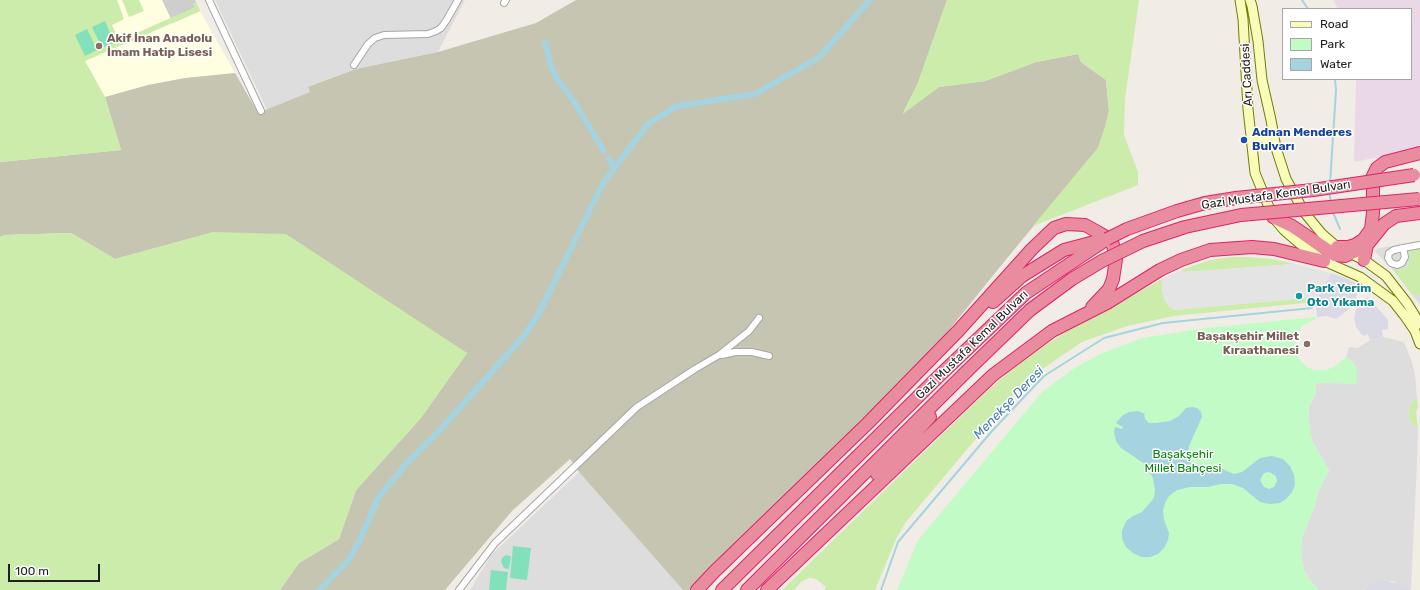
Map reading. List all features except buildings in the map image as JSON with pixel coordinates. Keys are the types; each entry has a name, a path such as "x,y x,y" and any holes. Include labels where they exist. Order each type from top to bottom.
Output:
{"highway":[{"path":"1337,247 1348,247 1355,245 1363,240 1371,229 1373,213 1373,176 1377,168 1385,162 1420,154"},
{"name":"Gazi Mustafa Kemal Bulvarı","path":"722,590 938,376 1026,293 1107,239 1127,229 1177,211 1205,203 1236,198 1313,190 1417,175"},
{"name":"Gazi Mustafa Kemal Bulvarı","path":"747,590 1030,310 1072,279 1102,261 1143,241 1185,227 1241,215 1420,199"},
{"path":"1273,217 1292,226 1335,255 1345,256 1367,245 1384,224 1396,216 1420,213"},
{"path":"697,590 868,423 959,330 1032,248 1054,228 1066,224 1085,225 1103,235 1113,245 1116,259 1113,279 1109,289 1085,314"},
{"path":"959,330 1022,276 1064,250 1107,239"},
{"path":"1364,260 1367,245"},
{"path":"769,589 993,375 1052,331 1107,303 1160,270 1181,260 1210,250 1252,246 1324,261"},
{"path":"769,589 922,428 966,372"},
{"path":"708,590 771,517"}],"main road":[{"name":"Arı Caddesi","path":"1240,0 1243,19 1252,151"},
{"name":"Arı Caddesi","path":"1250,0 1258,41 1262,80 1276,148"},
{"path":"1420,324 1407,302 1386,276 1364,260 1337,247 1322,234 1304,212 1286,179 1276,148 1266,139 1261,137 1256,140 1252,151 1255,173 1273,217 1294,239 1324,261 1360,277 1393,301 1415,331 1420,344"}],"street":[{"path":"209,0 261,112"},
{"path":"354,65 368,44 375,38 384,34 428,34 441,28 458,0"},
{"path":"1403,248 1420,245"},
{"path":"459,590 495,542 637,407 695,369 719,356 749,331 759,318"},
{"path":"719,356 735,352 752,352 769,356"}],"shaded area":[{"path":"91,0 162,0 173,23 200,11 235,73 185,78 148,85 105,97 85,61"},
{"path":"162,0 195,0 200,11 173,23"},
{"path":"215,0 465,0 438,52 356,69 308,87 310,92 267,110"},
{"path":"576,0 947,0 918,83 903,113 939,87 985,81 1036,62 1078,54 1081,62 1106,80 1109,111 1098,148 941,340 843,443 690,590 683,590 579,472 570,459 512,511 445,590 280,590 299,563 339,539 356,490 420,419 467,353 214,232 115,259 71,233 5,235 0,237 0,162 121,150 105,97 148,85 185,78 235,73 258,113 310,92 308,87 356,69 438,52 536,23"},
{"path":"1333,0 1420,0 1420,149 1354,162 1356,80 1412,80 1412,8 1337,8"},
{"path":"1420,241 1420,305 1390,266 1375,252 1376,249 1379,248"},
{"path":"1295,264 1331,273 1321,293 1314,302 1311,298 1174,310 1169,307 1164,299 1162,281 1164,278 1181,270 1184,272"},
{"path":"1331,273 1346,278 1359,285 1353,306 1336,319 1327,316 1317,317 1314,302 1321,293"},
{"path":"1368,297 1388,320 1388,329 1382,330 1383,337 1370,340 1368,334 1364,336 1361,334 1356,327 1354,318 1360,302"},
{"path":"1383,337 1404,342 1412,362 1415,375 1417,398 1410,404 1408,418 1418,430 1411,590 1392,581 1365,588 1363,590 1319,590 1312,583 1304,570 1301,552 1302,537 1313,511 1318,492 1329,470 1312,441 1308,417 1309,406 1316,393 1316,385 1318,383 1353,362 1346,357 1349,347 1358,348 1370,340"},
{"path":"579,472 683,590 470,590 491,555"},
{"path":"1385,581 1401,584 1411,590 1363,590 1376,582"}],"green space":[{"path":"0,0 117,0 124,19 112,25 119,41 195,7 193,4 196,2 200,11 85,61 105,97 121,150 0,162"},
{"path":"122,0 139,0 144,11 129,17"},
{"path":"947,0 1139,0 1125,99 1124,135 1138,172 1138,185 1033,226 1098,148 1105,127 1109,111 1106,80 1081,62 1078,54 1036,62 985,81 939,87 903,114 918,83"},
{"path":"105,21 114,43 102,48 92,27"},
{"path":"87,29 97,50 85,56 75,35"},
{"path":"214,232 286,234 467,353 420,419 356,490 339,539 299,563 280,590 0,590 0,237 5,235 71,233 115,259"},
{"path":"1420,248 1420,294 1414,297 1393,270 1402,269 1408,265 1409,261 1407,251"},
{"path":"1232,257 1273,259 1295,264 1184,272 1181,270 1210,260"},
{"path":"1164,278 1162,281 1162,289 1164,299 1174,310 1312,297 1314,302 1174,316 1127,326 1082,342 1038,372 1011,397 906,522 896,539 875,590 824,590 826,587 816,579 809,578 801,582 794,590 782,590 988,390 1026,358 1064,333"},
{"name":"Başakşehir Millet Bahçesi","path":"1315,317 1316,319 1303,325 1294,341 1295,352 1300,360 1307,367 1314,370 1325,370 1334,367 1346,357 1353,362 1357,369 1356,384 1318,383 1316,385 1316,393 1309,406 1308,417 1312,441 1329,470 1318,492 1313,511 1302,537 1301,552 1304,570 1312,583 1319,590 897,590 918,540 1042,392 1073,369 1100,354 1142,338 1206,328"},
{"path":"1417,398 1418,407 1416,411 1418,430 1408,418 1410,404"},
{"path":"513,546 531,548 527,580 510,578"},
{"path":"506,555 511,556 509,569 504,568 501,562 502,558"},
{"path":"491,570 508,572 506,590 489,590"}],"water":[{"path":"1186,408 1197,408 1201,412 1202,417 1189,446 1188,454 1190,462 1194,465 1199,465 1203,469 1210,470 1222,469 1234,474 1242,472 1260,458 1272,456 1283,459 1290,466 1294,475 1295,485 1292,492 1286,499 1280,503 1270,504 1260,502 1243,488 1232,484 1221,484 1208,487 1190,487 1177,490 1169,496 1163,511 1164,520 1169,533 1168,540 1164,548 1158,554 1150,557 1141,557 1126,547 1122,539 1122,531 1126,521 1142,512 1154,498 1155,490 1153,478 1145,464 1121,448 1116,441 1114,432 1115,427 1122,429 1123,427 1116,423 1123,415 1129,412 1138,411 1145,414 1144,416 1149,423 1170,421 1179,416","holes":["1269,472 1276,476 1277,481 1274,487 1269,489 1264,487 1260,480 1264,473"]}],"waterway":[{"path":"319,590 348,561 360,540 378,498 407,463 437,433 523,337 538,315 603,183 648,124 677,106 755,94 818,58 870,0"},
{"name":"Menekşe Deresi","path":"1302,0 1307,8"},
{"path":"545,42 551,66 557,79 573,100 604,151"},
{"name":"Menekşe Deresi","path":"1330,184 1336,90 1335,80"},
{"path":"609,159 614,168"},
{"name":"Menekşe Deresi","path":"1329,192 1331,202"},
{"name":"Menekşe Deresi","path":"1332,210 1340,229"},
{"name":"Menekşe Deresi","path":"881,590 898,542 992,431 1044,376 1104,338 1163,323 1312,308"}],"place":[{"name":"Akif İnan Anadolu İmam Hatip Lisesi","path":"99,46"},
{"name":"Adnan Menderes Bulvarı","path":"1244,140"},
{"name":"Park Yerim Oto Yıkama","path":"1299,296"},
{"name":"Başakşehir Millet Kıraathanesi","path":"1307,344"}]}
